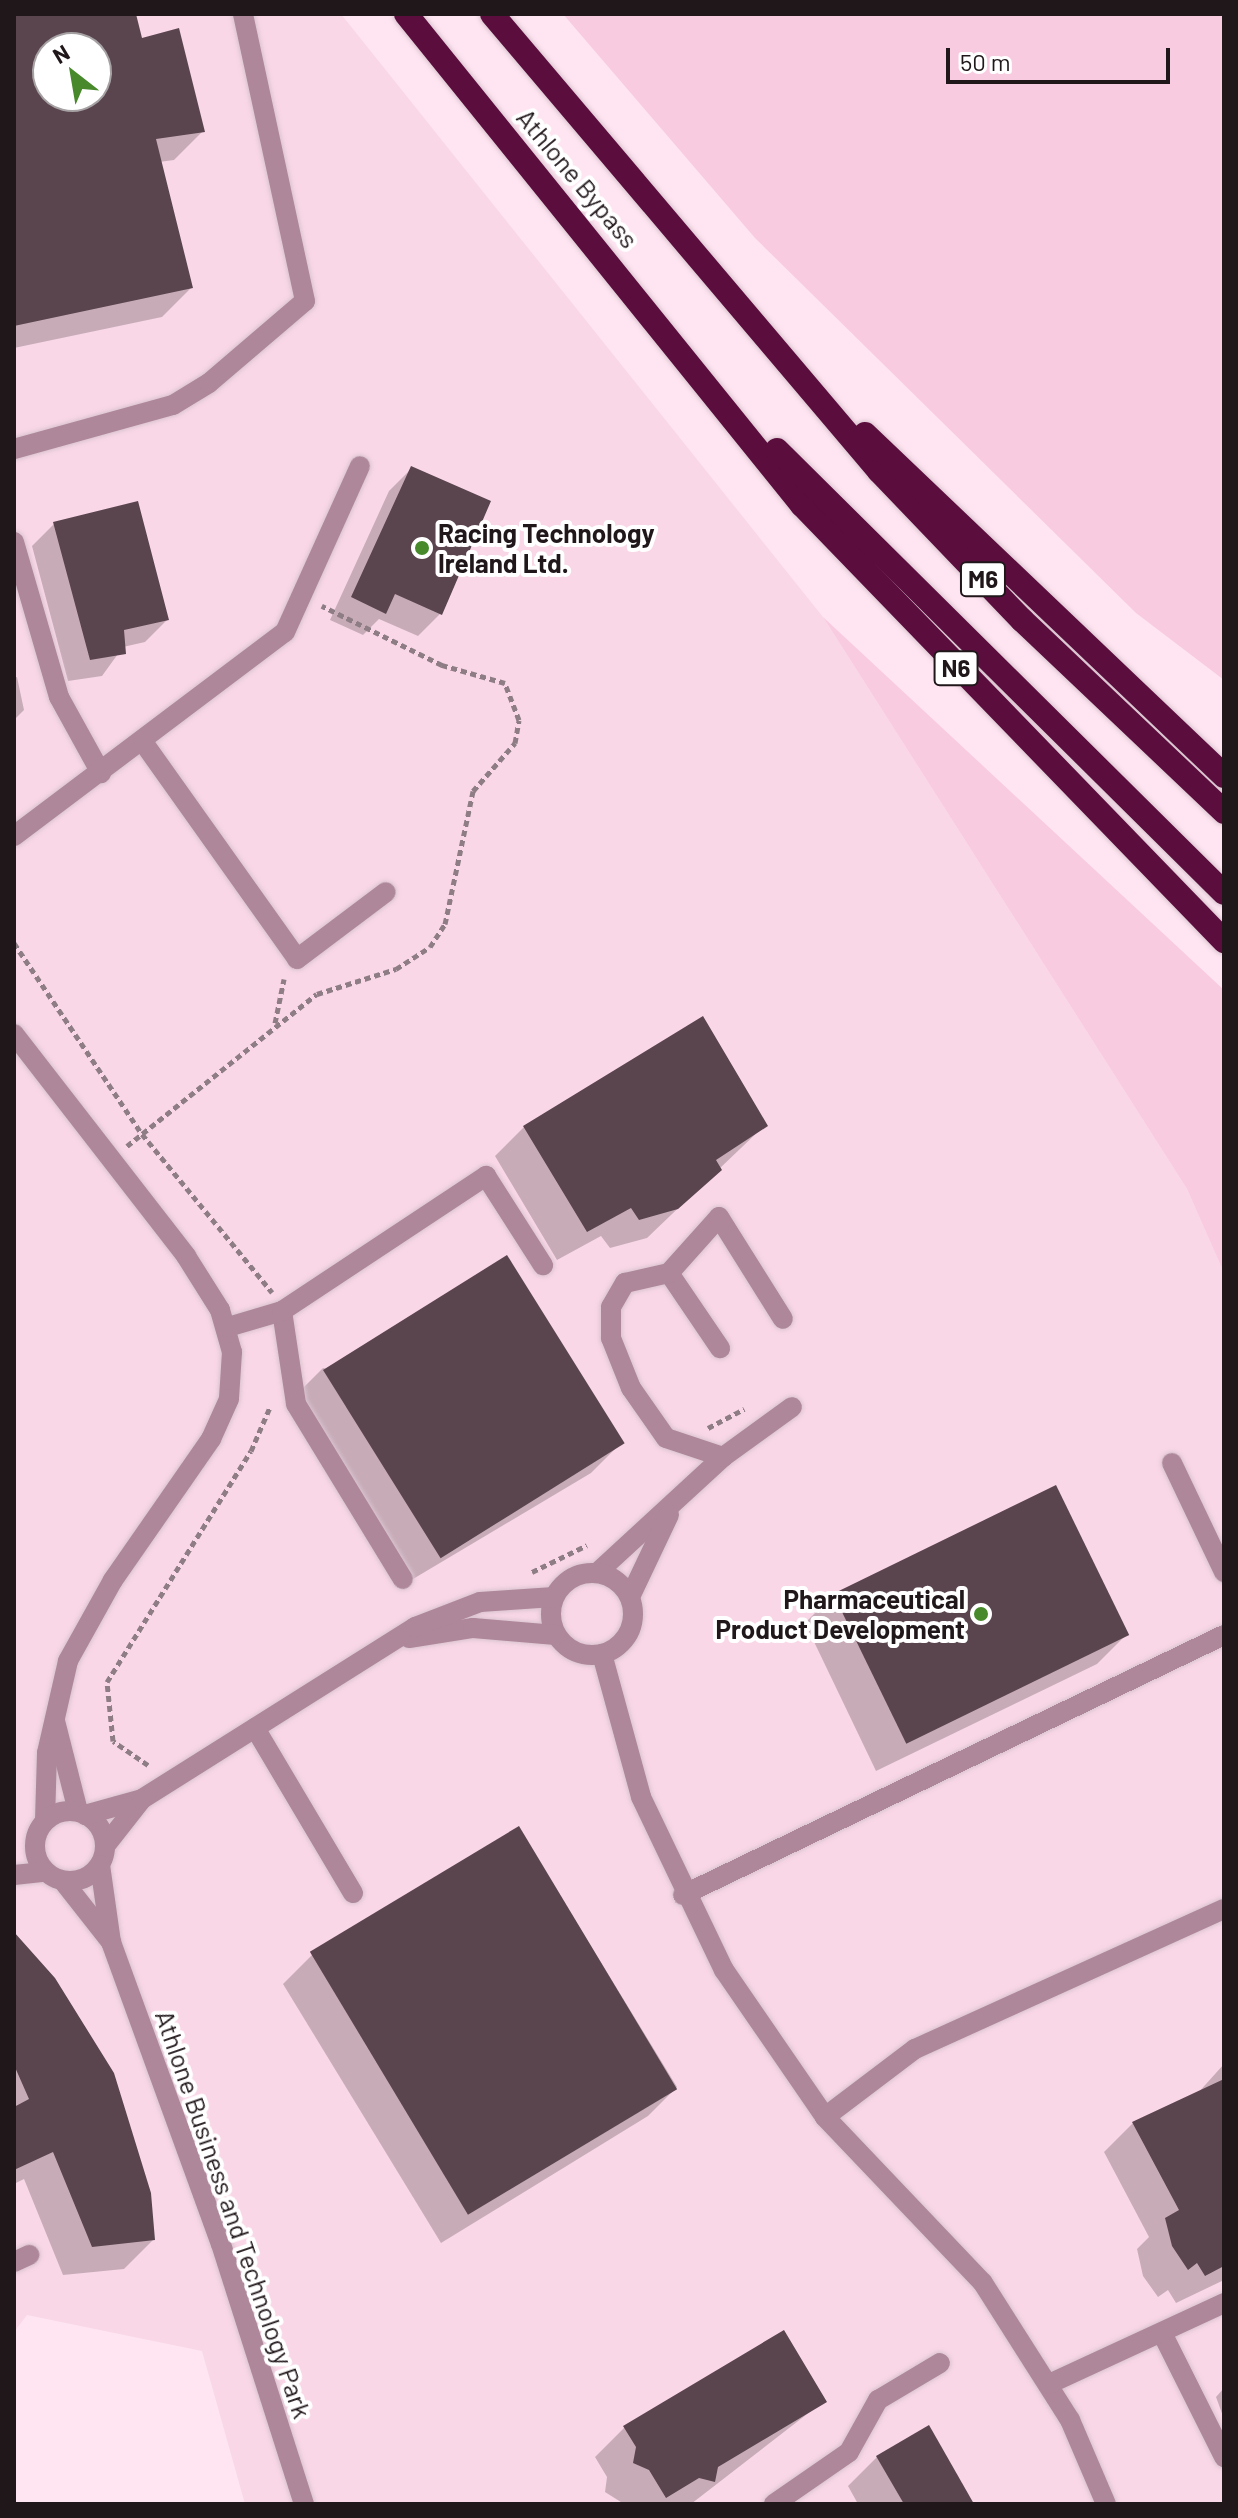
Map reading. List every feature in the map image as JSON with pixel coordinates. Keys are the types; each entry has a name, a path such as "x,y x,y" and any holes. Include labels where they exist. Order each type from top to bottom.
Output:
{"highway":[{"name":"Athlone Bypass","path":"406,14 706,378"},
{"name":"Athlone Bypass","path":"492,14 755,332"},
{"name":"M6","path":"755,332 1022,620 1224,812"},
{"path":"755,332 1224,776"},
{"name":"M6","path":"706,378 1224,893"},
{"name":"N6","path":"706,378 802,505 1224,941"}],"street":[{"path":"14,449 173,405 305,301 243,14"},
{"path":"14,836 266,652 305,598 360,466"},
{"path":"14,542 59,697 101,773"},
{"path":"143,742 297,959 386,892"},
{"path":"14,1034 186,1256 228,1327 232,1380 219,1422 79,1636 55,1721 40,1828 44,1872 14,1875"},
{"path":"228,1327 282,1311 486,1176 543,1265"},
{"path":"723,1457 666,1438 631,1388 611,1338 611,1307 625,1283 669,1273 719,1217 783,1319"},
{"path":"669,1273 720,1348"},
{"path":"282,1311 296,1404 403,1579"},
{"path":"14,1847 40,1828 82,1813 142,1799 453,1610 554,1597 571,1577 598,1572 671,1511 723,1457 792,1407"},
{"path":"1172,1463 1224,1572"},
{"path":"398,1641 473,1628 556,1635 576,1652 602,1654 632,1625 630,1597 671,1511"},
{"path":"598,1572 630,1597"},
{"path":"554,1597 556,1635"},
{"path":"683,1895 1224,1635"},
{"path":"602,1654 641,1797 683,1895 783,2062 825,2117 951,2245 1049,2384 1106,2504"},
{"name":"Athlone Business and Technology Park","path":"55,1721 82,1813 98,1825 111,1942 221,2244 304,2504"},
{"path":"255,1728 353,1893"},
{"path":"63,1881 85,1879 142,1799"},
{"name":"Athlone Business and Technology Park","path":"44,1872 63,1881 111,1942"},
{"path":"825,2117 915,2049 1224,1909"},
{"path":"1049,2384 1224,2303"},
{"path":"1162,2333 1224,2457"},
{"path":"774,2504 849,2452 878,2400 940,2363"}],"path":[{"path":"111,1159 275,1024 317,994 396,969 430,947 445,924 473,791 515,743 519,720 505,683 482,671 442,665 305,598"},
{"path":"14,943 142,1134 262,1272 282,1311"},
{"path":"275,1024 278,989 297,959"},
{"path":"160,1763 136,1763 113,1741 107,1682 251,1451 271,1399"},
{"path":"692,1447 718,1416 750,1404"},
{"path":"521,1575 599,1537"}],"shaded area":[{"path":"14,14 341,14 823,617 1187,1189 1224,1273 1224,2504 245,2504 202,2351 27,2315 14,2332"},
{"path":"563,14 1224,14 1224,680 1136,613 755,238"},
{"path":"823,617 1224,990 1224,1273 1187,1189"}],"building":[{"path":"14,14 136,14 142,38 179,28 205,132 156,139 193,288 14,326"},
{"name":"Racing Technology Ireland Ltd.","path":"411,466 491,501 442,615 395,594 386,614 351,597"},
{"path":"138,501 169,620 124,630 126,654 90,660 53,522"},
{"path":"703,1016 768,1126 716,1160 722,1170 678,1209 639,1220 631,1208 587,1232 523,1126"},
{"path":"507,1255 625,1443 441,1558 323,1370"},
{"name":"Pharmaceutical Product Development","path":"1056,1485 1129,1635 906,1744 833,1594"},
{"path":"519,1826 677,2089 468,2215 310,1952"},
{"path":"14,1932 55,1978 114,2073 151,2193 155,2240 92,2247 53,2152 14,2170 14,2107 29,2099 14,2065"},
{"path":"1224,2079 1224,2266 1205,2276 1197,2263 1188,2270 1172,2246 1165,2218 1179,2210 1132,2122"},
{"path":"784,2330 827,2402 718,2467 715,2482 699,2478 666,2498 649,2470 633,2463 636,2447 623,2426"},
{"path":"929,2425 974,2504 904,2504 876,2456"}],"place":[{"name":"Racing Technology Ireland Ltd.","path":"422,548"},
{"name":"Pharmaceutical Product Development","path":"981,1614"}]}
